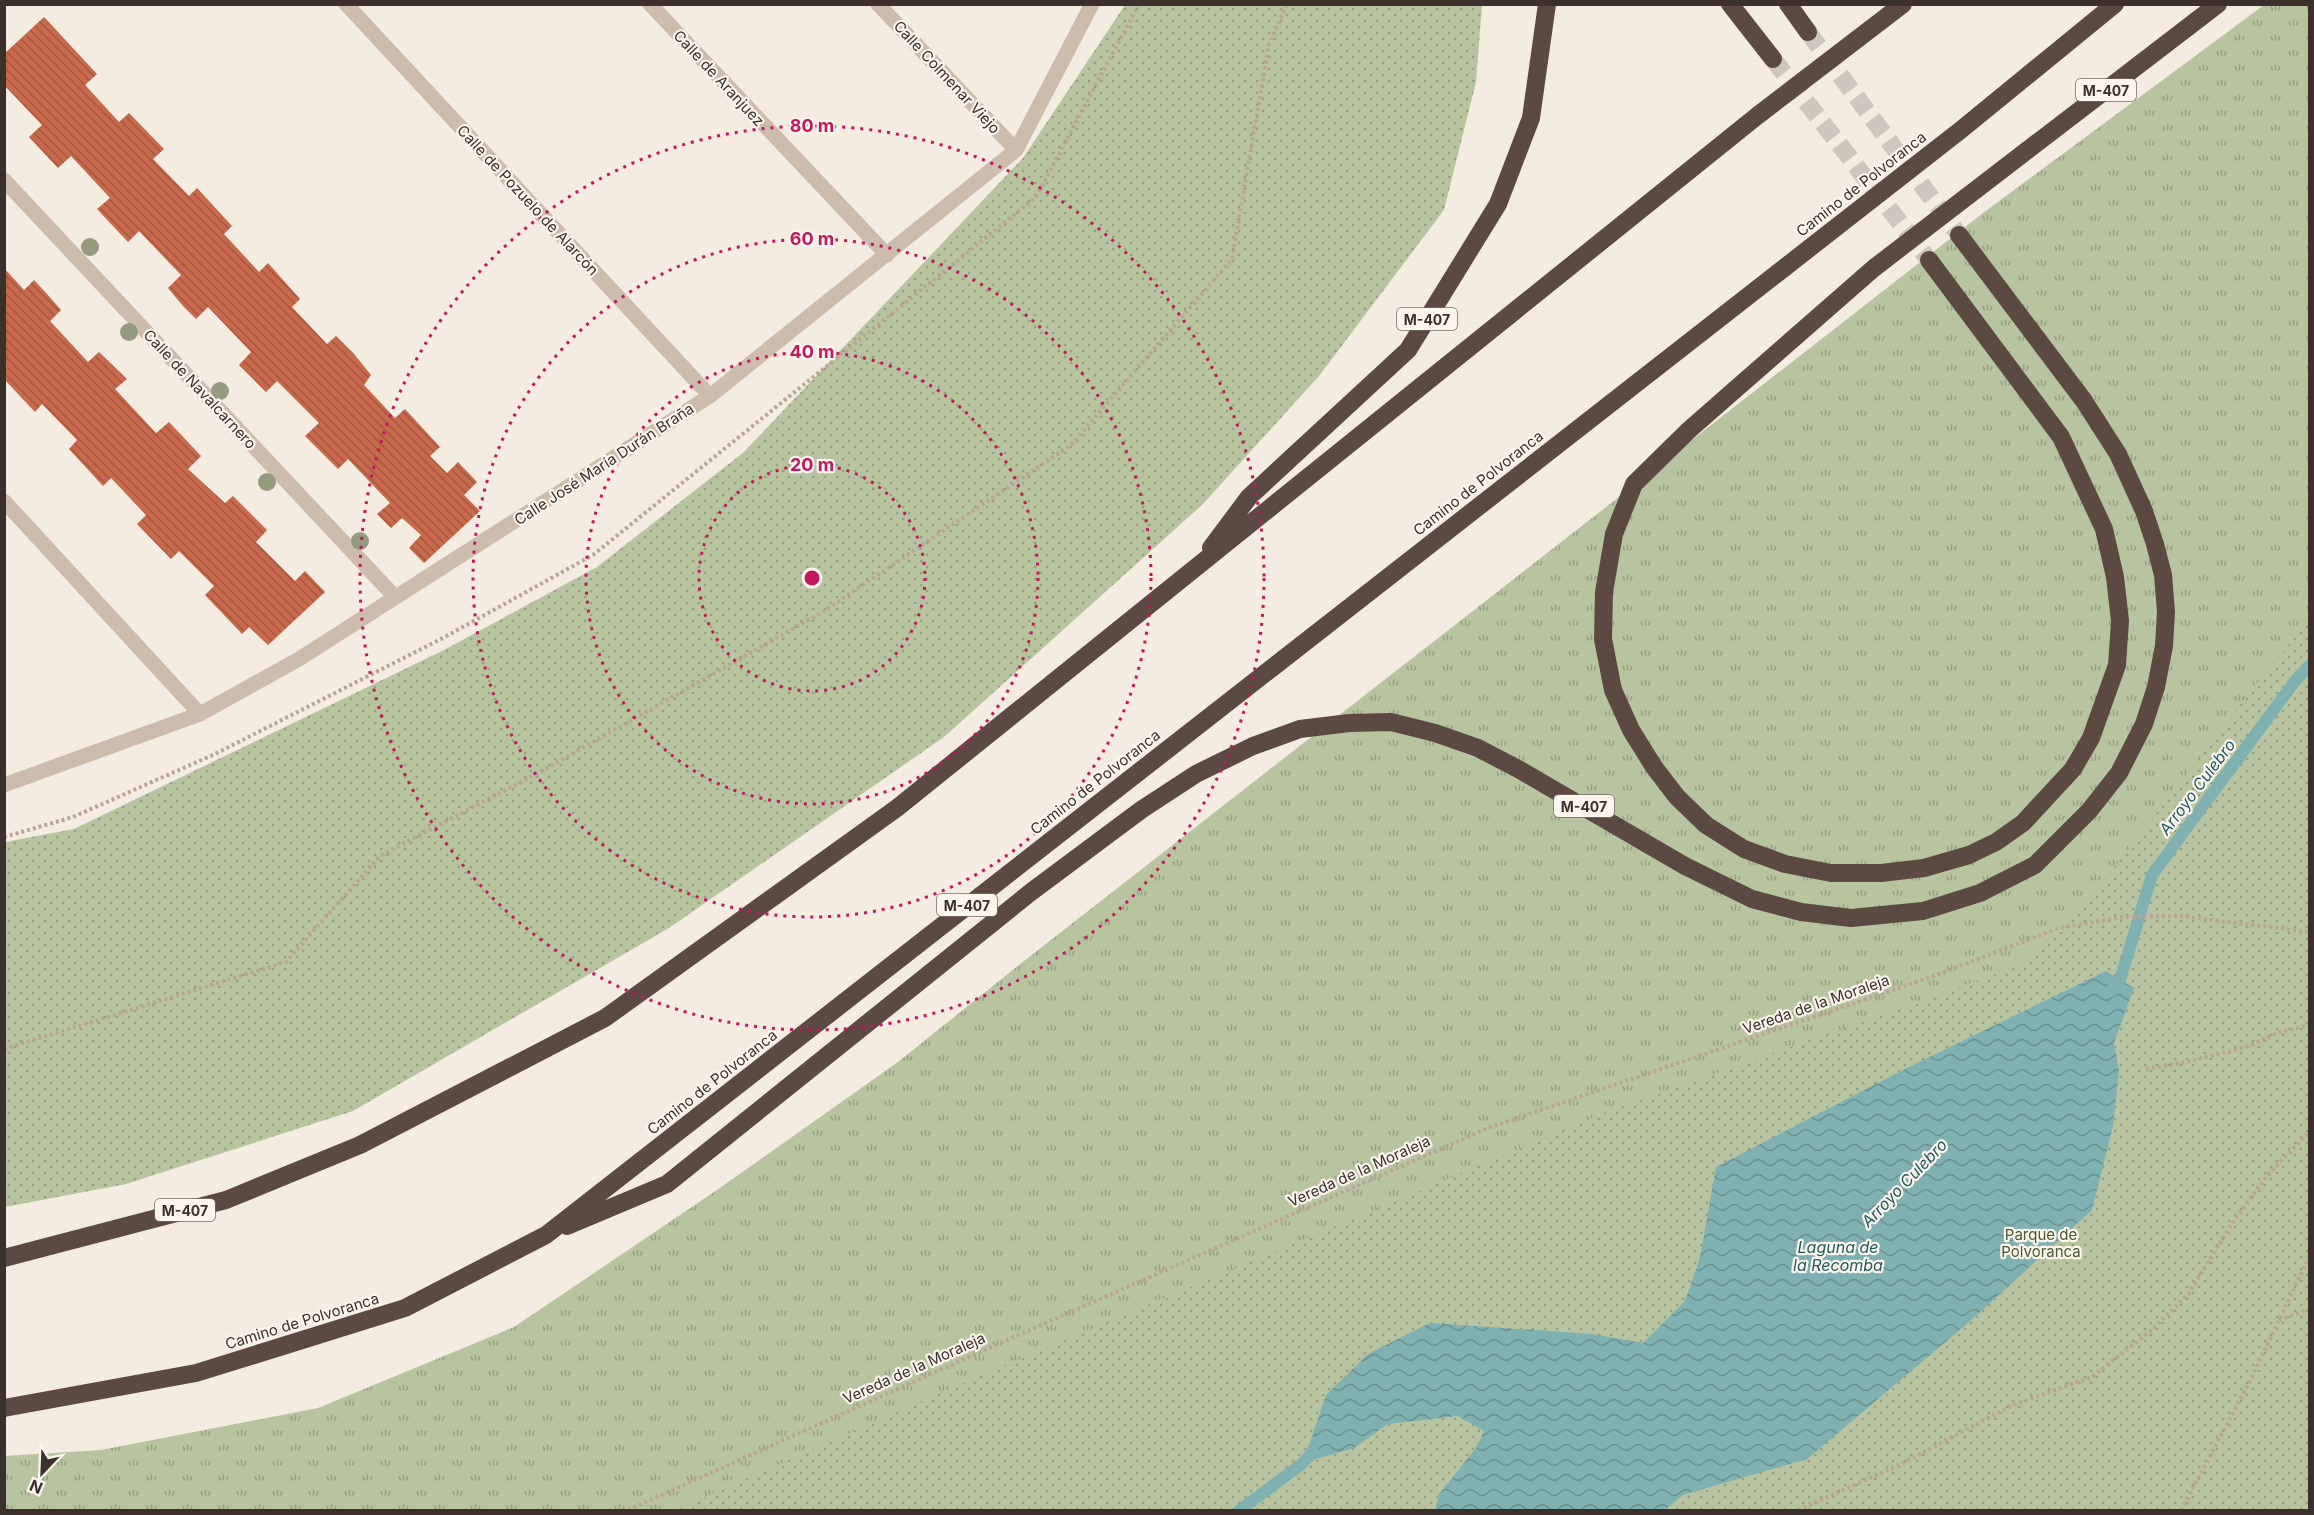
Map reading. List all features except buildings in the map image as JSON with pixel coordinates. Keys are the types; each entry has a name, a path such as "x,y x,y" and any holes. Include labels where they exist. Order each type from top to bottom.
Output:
{"highway":[{"name":"M-407","path":"1196,569 1249,497 1408,350 1498,204 1531,118 1547,4"},
{"path":"1730,4 1773,59"},
{"path":"1788,4 1808,32"},
{"name":"M-407","path":"4,1258 226,1200 360,1145 605,1017 897,808 1757,116 1903,4"},
{"name":"Camino de Polvoranca","path":"4,1408 196,1373 405,1308 546,1234 1962,129 2115,4"},
{"name":"M-407","path":"1929,260 2061,437 2104,529 2115,576 2120,621 2116,665 2091,738 2073,769 2023,823 1996,842 1969,855 1924,868 1881,873 1831,873 1785,864 1744,849 1706,825 1677,797 1654,767 1631,730 1613,690 1603,639 1604,592 1614,534 1634,484 1689,429 1874,268 2218,4"},
{"name":"M-407","path":"546,1234 666,1184 1031,892 1141,810 1196,774 1253,746 1300,729 1349,723 1391,723 1435,733 1478,748 1685,866 1752,899 1801,912 1851,918 1923,911 1980,893 2035,865 2089,811 2119,773 2144,724 2156,687 2164,646 2166,612 2163,576 2144,511 2118,454 2084,401 1959,235"}],"street":[{"name":"Calle de Pozuelo de Alarcón","path":"346,4 710,396"},
{"name":"Calle de Aranjuez","path":"650,4 887,255"},
{"name":"Calle Colmenar Viejo","path":"878,4 1016,150"},
{"name":"Calle José María Durán Braña","path":"4,785 200,714 299,659 710,396 1016,150 1092,4"},
{"name":"Calle de Navalcarnero","path":"4,180 395,597"},
{"path":"4,501 200,714"}],"path":[{"path":"4,1049 286,962 380,856 538,772 821,613 1071,445 1232,259 1269,45 1287,4"},
{"name":"Vereda de la Moraleja","path":"628,1510 996,1344 1488,1128 1928,978 2059,928 2123,917 2180,916 2310,932"},
{"path":"2146,1069 2243,1047 2280,1032 2310,1026"},
{"path":"1798,1510 1898,1466 2013,1405 2092,1377 2154,1328 2189,1293 2231,1225 2266,1177 2310,1131"},
{"path":"2181,1510 2249,1383 2310,1255"},
{"path":"2278,1320 2310,1309"}],"green space":[{"path":"1125,5 1482,5 1476,82 1444,210 1319,376 1203,504 944,737 669,928 353,1111 126,1184 5,1207 5,842 74,829 444,650 597,567 744,452 1023,158"},
{"path":"2264,5 2309,5 2309,1510 5,1510 5,1456 101,1450 318,1408 514,1327 717,1190 898,1062 1024,961 1983,213"},
{"name":"Parque de Polvoranca","path":"2309,622 2309,1510 676,1510 958,1385 1604,1113 2022,965 2109,874 2277,658"}],"water":[{"name":"Laguna de la Recomba","path":"2106,971 2134,988 2114,1043 2119,1071 2113,1126 2092,1210 1968,1323 1807,1459 1683,1495 1665,1510 1435,1510 1439,1494 1476,1448 1484,1431 1458,1416 1388,1424 1354,1448 1303,1463 1326,1395 1368,1354 1430,1323 1593,1334 1643,1343 1685,1301 1700,1258 1716,1167 1905,1069"}],"waterway":[{"name":"Arroyo Culebro","path":"2111,991 2120,980 2152,875 2295,681 2310,665"},
{"path":"1240,1510 1303,1463 1313,1451"}],"tunnel":[{"path":"1808,32 1959,235"},
{"path":"1773,59 1929,260"}]}
